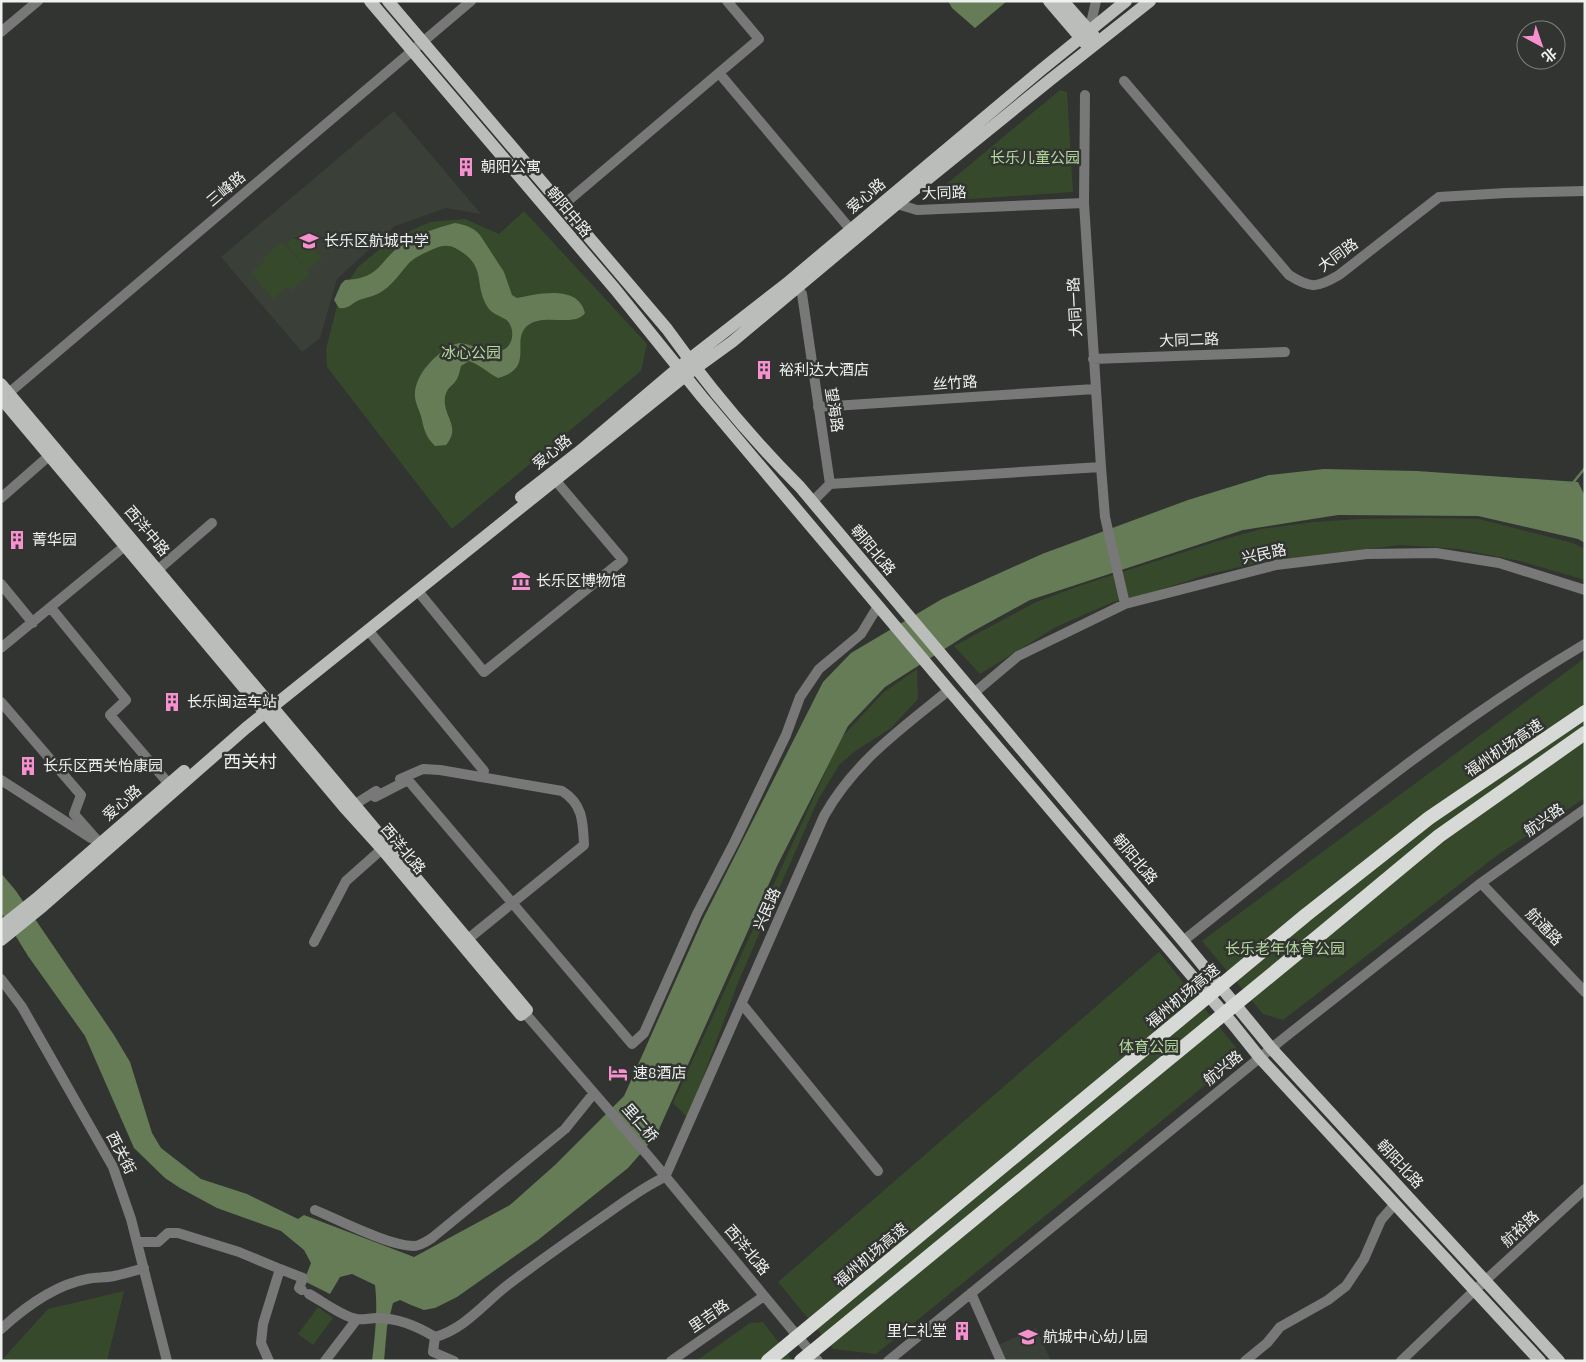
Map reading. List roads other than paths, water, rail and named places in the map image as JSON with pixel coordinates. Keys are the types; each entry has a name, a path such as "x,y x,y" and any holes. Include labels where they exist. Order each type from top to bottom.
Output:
{"highway":[{"name":"福州机场高速","path":"768,1361 1306,915 1429,818 1585,712"},
{"path":"801,1361 1439,836 1585,734"}],"main road":[{"name":"朝阳中路","path":"370,1 615,289 681,372"},
{"name":"朝阳中路","path":"388,1 667,329 692,364"},
{"path":"1049,1 1085,34"},
{"path":"1063,1 1094,45"},
{"name":"爱心路","path":"692,364 1126,1"},
{"name":"爱心路","path":"103,847 169,784 580,451 681,372 797,288 897,204 1150,1"},
{"path":"574,243 585,233"},
{"name":"朝阳北路","path":"692,364 767,454 812,502 974,693 1271,1048 1559,1361"},
{"name":"爱心路","path":"40,903 266,707 368,630 416,590 556,481 681,372"},
{"name":"朝阳北路","path":"681,372 1260,1058 1540,1361"},
{"name":"西洋中路","path":"3,394 50,456 126,545 154,572"},
{"name":"西洋中路","path":"3,394 266,707"},
{"name":"西洋北路","path":"266,707 354,805 468,939 524,1012"},
{"name":"西洋北路","path":"266,707 344,807 524,1012"},
{"path":"1,927 40,903"},
{"path":"1,940 40,903"}],"street":[{"path":"1,32 38,1"},
{"name":"三峰路","path":"3,394 471,1"},
{"path":"562,206 759,39 727,1"},
{"path":"1085,34 1096,1"},
{"path":"719,73 851,230"},
{"name":"大同路","path":"1124,81 1289,275 1305,285 1323,285 1339,276 1439,197 1585,191"},
{"name":"大同一路","path":"1085,95 1084,203 1101,467 1105,517 1125,604"},
{"name":"大同路","path":"897,204 917,210 1084,203"},
{"name":"望海路","path":"797,288 802,294 830,484"},
{"name":"大同二路","path":"1093,359 1285,352"},
{"name":"丝竹路","path":"818,407 1095,389"},
{"path":"1,498 50,456"},
{"path":"812,502 830,484 1101,467"},
{"path":"416,590 484,672 623,560 556,481"},
{"path":"154,572 212,523"},
{"path":"1,648 126,545"},
{"name":"兴民路","path":"974,693 1018,656 1125,604 1276,565 1367,554 1436,553 1490,562 1585,590"},
{"path":"1,584 33,623"},
{"path":"371,794 374,797 408,780 632,1044 644,1033 697,914 734,843 786,735 800,697 819,669 860,634 878,606"},
{"path":"51,608 126,700 110,714 169,784"},
{"path":"368,630 484,771"},
{"path":"1183,941 1396,772 1485,706 1540,670 1585,644"},
{"name":"兴民路","path":"665,1177 824,816 836,794 876,749 949,690"},
{"path":"1,702 81,795 74,814 103,847"},
{"path":"354,805 371,794 423,769 440,770 562,791 571,796 580,811 584,845 468,939"},
{"path":"1,780 103,847"},
{"name":"航兴路","path":"888,1361 1271,1048 1481,883 1585,809"},
{"path":"314,942 346,881 382,849"},
{"name":"航通路","path":"1481,883 1585,992"},
{"name":"西关街","path":"1,979 22,1007 113,1166 138,1242 167,1361"},
{"path":"742,1004 878,1171"},
{"name":"西洋北路","path":"524,1012 606,1106"},
{"path":"315,1210 400,1244 416,1246 432,1238 566,1129 594,1093"},
{"name":"里仁桥","path":"606,1106 651,1159"},
{"name":"西洋北路","path":"651,1159 818,1361"},
{"path":"138,1242 158,1242 168,1233 178,1233 239,1252 303,1278 299,1288 345,1315 357,1319 376,1318 394,1320 421,1329 435,1337 446,1334 459,1326 515,1280 648,1185 665,1177"},
{"name":"航裕路","path":"1401,1361 1585,1189"},
{"path":"1245,1361 1267,1342 1280,1327 1332,1298 1346,1286 1364,1259 1381,1220 1395,1204"},
{"path":"1,1330 18,1314 41,1297 64,1287 86,1279 113,1276 144,1268"},
{"path":"269,1361 261,1343 263,1324 280,1269"},
{"path":"971,1293 1001,1361"},
{"name":"里吉路","path":"671,1361 764,1296"},
{"path":"325,1361 357,1319"},
{"path":"435,1337 433,1352 454,1361"}],"waterway":[{"path":"1572,484 1585,468"}],"place":[{"name":"朝阳公寓","path":"466,167"},
{"name":"长乐区航城中学","path":"309,241"},
{"name":"裕利达大酒店","path":"764,370"},
{"name":"菁华园","path":"17,540"},
{"name":"长乐区博物馆","path":"521,581"},
{"name":"长乐闽运车站","path":"172,702"},
{"name":"长乐区西关怡康园","path":"28,766"},
{"name":"速8酒店","path":"618,1073"},
{"name":"里仁礼堂","path":"962,1331"},
{"name":"航城中心幼儿园","path":"1028,1337"}],"district":[{"name":"西关村","path":"250,762"}],"park label":[{"name":"长乐儿童公园","path":"1035,158"},
{"name":"冰心公园","path":"471,353"},
{"name":"长乐老年体育公园","path":"1285,949"},
{"name":"体育公园","path":"1149,1047"}]}
